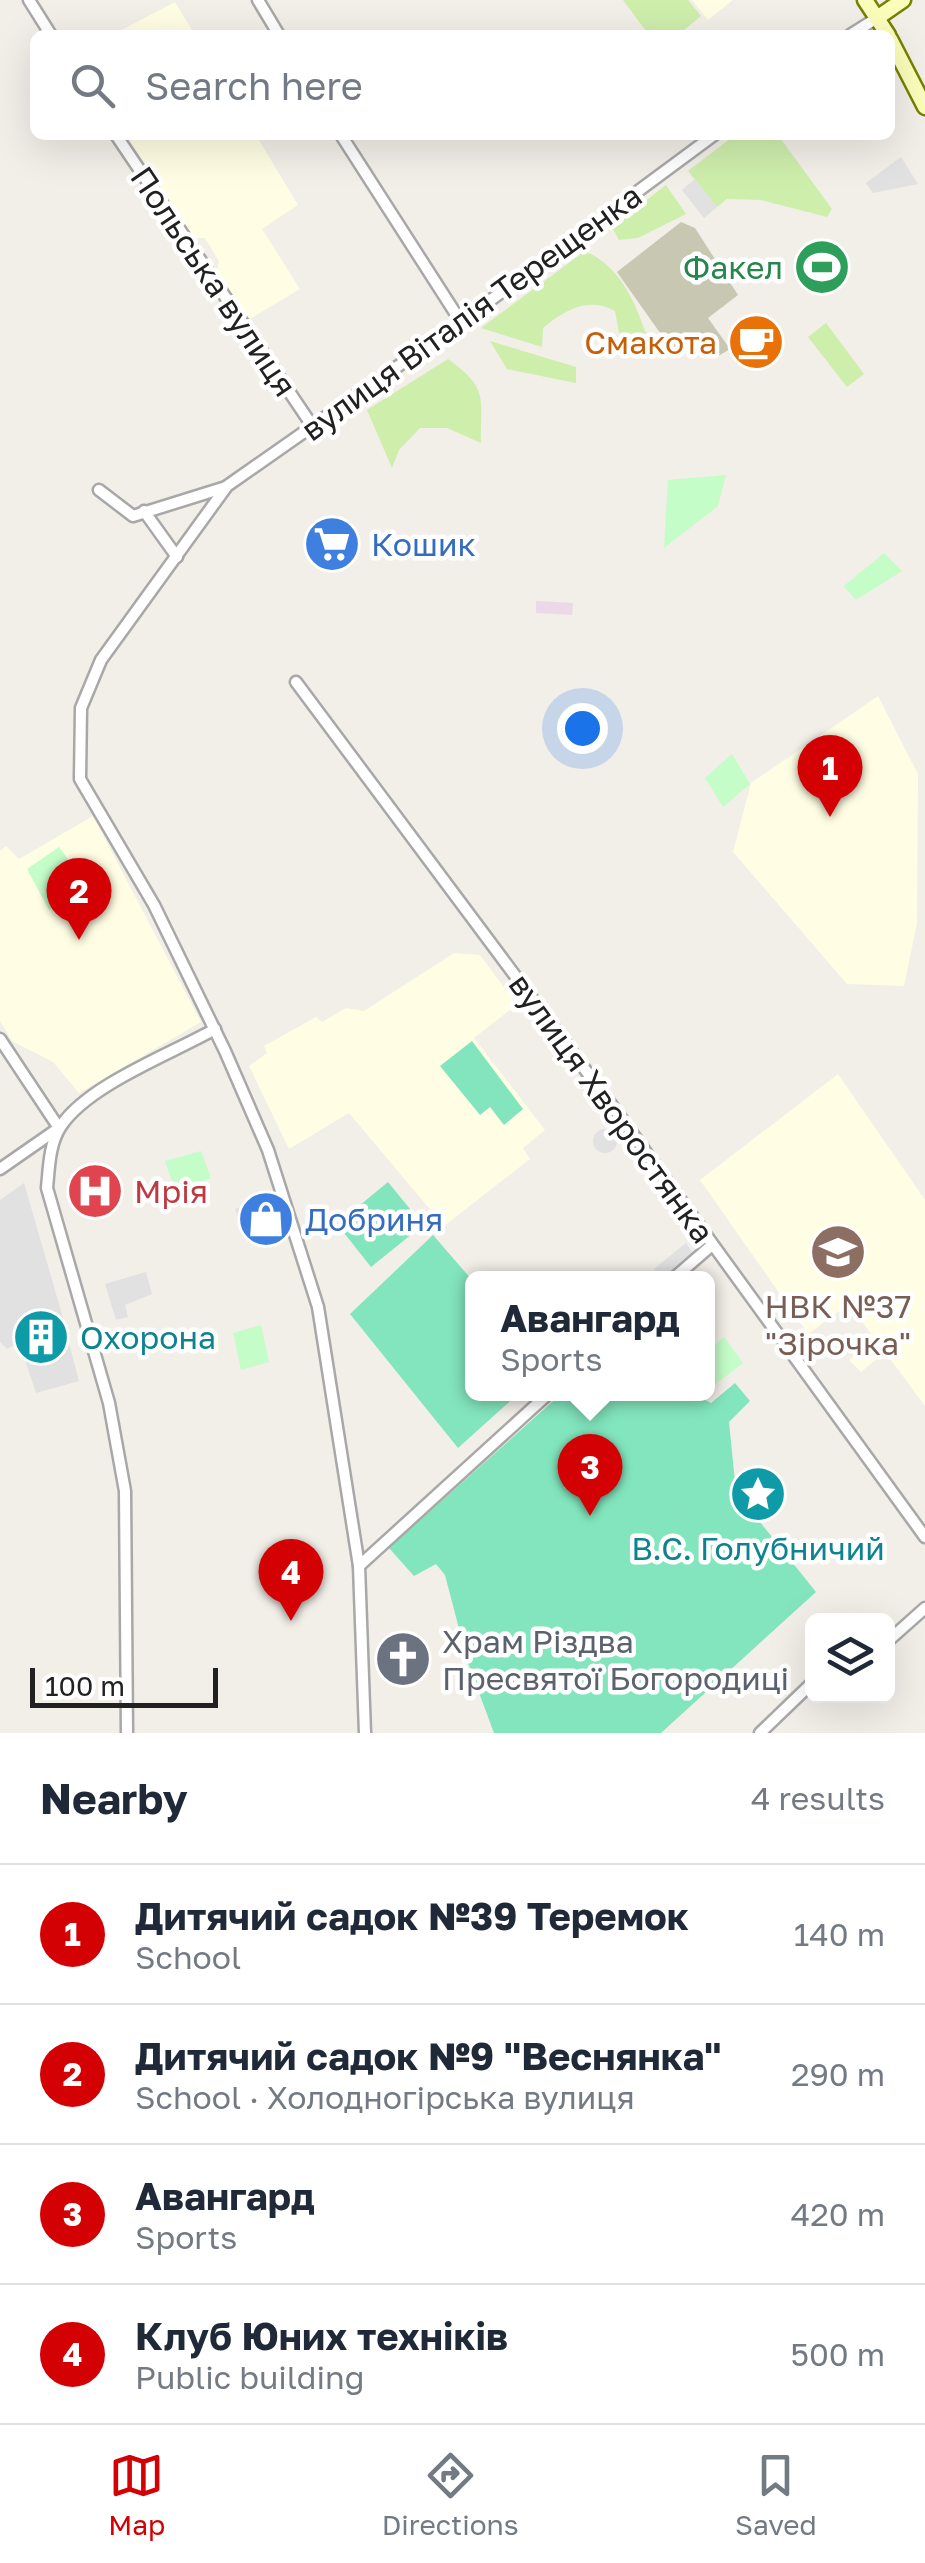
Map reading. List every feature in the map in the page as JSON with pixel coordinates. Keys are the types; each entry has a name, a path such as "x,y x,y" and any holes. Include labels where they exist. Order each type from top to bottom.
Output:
{"main road":[{"path":"864,0 885,30"},
{"path":"877,18 903,0"},
{"path":"895,49 925,108"}],"street":[{"path":"29,0 49,30"},
{"path":"258,0 276,30"},
{"path":"858,30 877,18"},
{"name":"Польська вулиця","path":"119,140 313,426"},
{"path":"344,140 462,322"},
{"name":"вулиця Віталія Терещенка","path":"144,511 227,486 462,322 707,140"},
{"name":"вулиця Віталія Терещенка","path":"227,486 101,660 81,708 80,780 154,904 215,1029 268,1150 318,1307 359,1566 366,1733"},
{"path":"100,490 133,516 144,511 178,557"},
{"name":"вулиця Хворостянка","path":"296,682 925,1538"},
{"path":"0,1169 59,1128 81,1103 215,1029"},
{"path":"0,1039 59,1128"},
{"path":"59,1128 49,1159 47,1188 110,1404 125,1491 128,1733"},
{"path":"682,1271 712,1245"},
{"path":"359,1566 540,1401"},
{"path":"895,1635 925,1608"},
{"path":"760,1733 805,1690"}],"shaded area":[{"path":"692,0 733,0 708,20"},
{"path":"175,2 192,30 122,30"},
{"path":"129,140 259,140 298,205 262,229 300,289 250,319 217,273 219,261 205,238 193,238"},
{"path":"901,157 918,184 873,193 866,183"},
{"path":"695,179 717,207 704,218 682,190"},
{"path":"681,222 695,228 738,295 708,318 730,349 715,358 670,347 617,272"},
{"path":"536,601 573,603 572,615 536,613"},
{"path":"878,696 918,774 917,923 904,986 847,984 733,852 751,783"},
{"path":"93,816 201,1022 79,1093 53,1062 12,1041 0,1021 0,851 6,846 19,859"},
{"path":"454,953 480,955 520,1009 514,1013 510,1010 474,1038 545,1130 523,1148 530,1159 444,1226 349,1113 289,1149 249,1066 267,1053 264,1046 316,1017 322,1022 346,1008 364,1011"},
{"name":"НВК №37 \"Зірочка\"","path":"838,1074 925,1200 925,1406 885,1352 861,1372 849,1360 874,1338 849,1304 808,1334 700,1180"},
{"path":"605,1129 614,1132 614,1150 605,1153 596,1150 593,1141 596,1132"},
{"path":"24,1183 63,1318 7,1349 0,1342 0,1200"},
{"path":"251,1203 259,1227 244,1230 235,1209"},
{"path":"686,1243 694,1255 672,1271 654,1269"},
{"path":"146,1272 152,1294 125,1305 128,1317 116,1320 105,1284"},
{"path":"67,1336 79,1381 36,1393 23,1354"}],"green space":[{"path":"623,0 688,0 701,16 684,30 645,30"},
{"path":"728,140 782,140 832,209 827,217 761,200 727,199 717,207 688,171"},
{"path":"666,185 686,214 638,238 619,240 612,227"},
{"path":"585,251 617,275 646,334 619,333 615,311 596,305 577,307 551,321 543,328 542,347 481,328"},
{"path":"826,323 864,374 847,387 808,337"},
{"path":"490,341 576,367 576,383 507,369"},
{"path":"448,359 470,378 480,394 481,443 447,428 420,428 399,450 392,468 367,410"},
{"path":"726,475 718,506 664,548 668,480"},
{"path":"884,553 902,571 856,600 844,586"},
{"path":"732,754 750,784 723,807 705,778"},
{"path":"59,847 84,881 49,910 27,869"},
{"path":"472,1041 523,1109 504,1125 490,1107 480,1115 440,1066"},
{"path":"201,1151 211,1178 176,1192 165,1161"},
{"path":"388,1182 423,1225 371,1267 337,1224"},
{"path":"433,1235 465,1272 465,1401 510,1401 458,1448 350,1314"},
{"path":"261,1325 269,1362 241,1370 233,1333"},
{"path":"724,1337 743,1363 715,1385 715,1344"},
{"path":"735,1383 750,1401 729,1422 736,1492 816,1592 661,1733 494,1733 468,1663 445,1575 436,1564 414,1576 389,1548 553,1401 711,1403"}],"place":[{"name":"Факел","path":"822,267"},
{"name":"Смакота","path":"756,342"},
{"name":"Кошик","path":"332,544"},
{"name":"Дитячий садок №39 Теремок","path":"830,817"},
{"name":"Дитячий садок №9 \"Веснянка\"","path":"79,940"},
{"name":"Мрія","path":"95,1191"},
{"name":"Добриня","path":"266,1219"},
{"name":"НВК №37 \"Зірочка\"","path":"838,1252"},
{"name":"Охорона","path":"41,1337"},
{"name":"В.С. Голубничий","path":"758,1494"},
{"name":"Авангард","path":"590,1516"},
{"name":"Клуб Юних техніків","path":"291,1621"},
{"name":"Храм Різдва Пресвятої Богородиці","path":"403,1659"}]}
